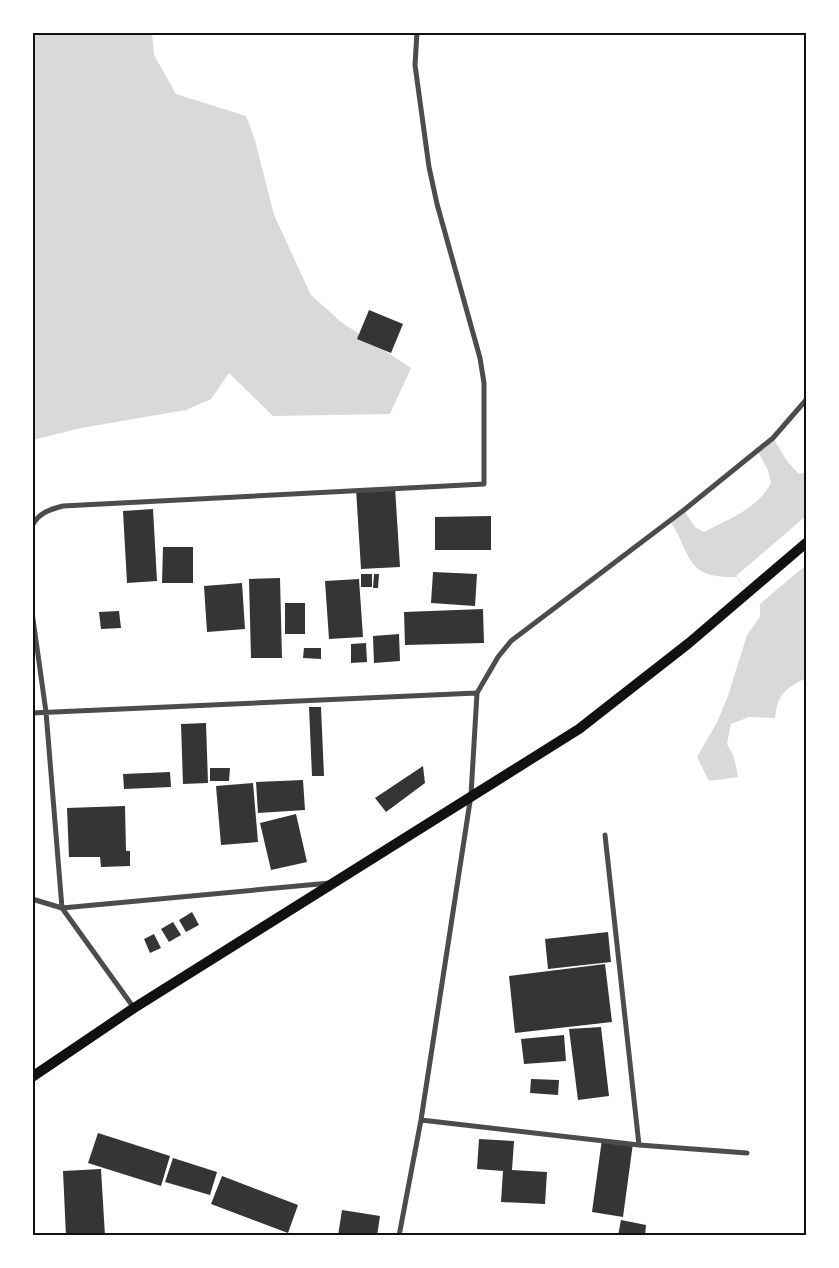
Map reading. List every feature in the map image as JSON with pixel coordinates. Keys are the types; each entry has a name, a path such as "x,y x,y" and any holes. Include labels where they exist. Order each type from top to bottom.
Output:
{"main road":[{"path":"32,1078 134,1008 579,729 638,684 750,592 806,543"}],"street":[{"path":"32,526 34,519 49,510 63,506 484,484 484,383 482,366 437,204 429,167 415,65 417,32"},
{"path":"399,1236 421,1120 471,795 477,693 498,657 511,640 684,510 773,438 806,400"},
{"path":"32,612 46,712 62,908 134,1008"},
{"path":"32,713 477,693"},
{"path":"605,835 639,1145"},
{"path":"32,899 62,908 334,882"},
{"path":"421,1120 639,1145 747,1153"}],"shaded area":[{"path":"32,33 152,33 154,55 176,94 246,116 255,140 274,215 311,295 341,322 411,368 390,414 273,416 229,373 211,399 186,410 81,428 33,440"},
{"path":"773,438 787,461 799,474 806,472 806,678 793,685 784,693 778,703 775,718 749,717 731,724 727,744 734,757 738,777 709,781 697,757 717,722 728,696 747,635 760,617 760,604 736,577 707,574 698,569 687,554 670,521 684,510 695,527 704,532 750,507 771,483 768,470 757,450"}],"pier":[{"path":"806,516 806,565 760,604 736,576"}],"building":[{"path":"369,310 403,324 391,353 357,339"},
{"path":"395,487 400,567 361,569 356,489"},
{"path":"153,509 157,581 127,583 123,511"},
{"path":"491,516 491,550 435,550 435,517"},
{"path":"163,547 193,547 193,583 162,583"},
{"path":"433,572 477,574 475,606 431,603"},
{"path":"361,574 372,574 372,587 361,587"},
{"path":"374,574 379,574 378,588 373,588"},
{"path":"280,578 282,658 251,658 249,579"},
{"path":"359,579 363,637 329,639 325,581"},
{"path":"242,583 245,629 207,632 204,586"},
{"path":"285,603 305,603 305,634 285,634"},
{"path":"483,609 484,643 405,645 404,612"},
{"path":"119,611 121,628 101,629 99,612"},
{"path":"399,634 400,661 374,663 373,636"},
{"path":"366,643 367,662 351,663 351,644"},
{"path":"304,648 321,648 321,659 303,658"},
{"path":"309,707 321,707 324,776 312,776"},
{"path":"206,723 208,783 183,784 181,724"},
{"path":"423,766 425,783 386,812 375,798"},
{"path":"210,768 230,768 229,781 210,781"},
{"path":"170,772 171,787 124,789 123,774"},
{"path":"303,780 305,810 258,813 256,782"},
{"path":"253,783 258,842 221,845 216,786"},
{"path":"125,806 126,851 130,851 130,866 101,867 100,857 69,857 67,808"},
{"path":"296,814 307,862 271,870 260,823"},
{"path":"192,912 199,925 186,932 179,920"},
{"path":"173,922 181,935 169,942 161,929"},
{"path":"608,932 611,962 548,969 545,939"},
{"path":"154,934 161,948 150,953 144,939"},
{"path":"605,964 612,1022 515,1033 509,976"},
{"path":"601,1027 609,1096 578,1100 569,1029"},
{"path":"564,1035 566,1061 524,1064 521,1039"},
{"path":"531,1079 559,1080 558,1095 530,1093"},
{"path":"98,1133 170,1156 161,1186 88,1163"},
{"path":"479,1139 514,1141 512,1170 547,1172 545,1204 501,1202 503,1171 477,1169"},
{"path":"602,1139 633,1143 623,1217 592,1212"},
{"path":"173,1158 217,1172 210,1195 165,1182"},
{"path":"101,1169 105,1236 66,1236 63,1171"},
{"path":"222,1176 298,1205 288,1233 211,1204"},
{"path":"342,1210 380,1216 377,1236 338,1236"},
{"path":"621,1220 646,1225 645,1236 618,1236"}]}
